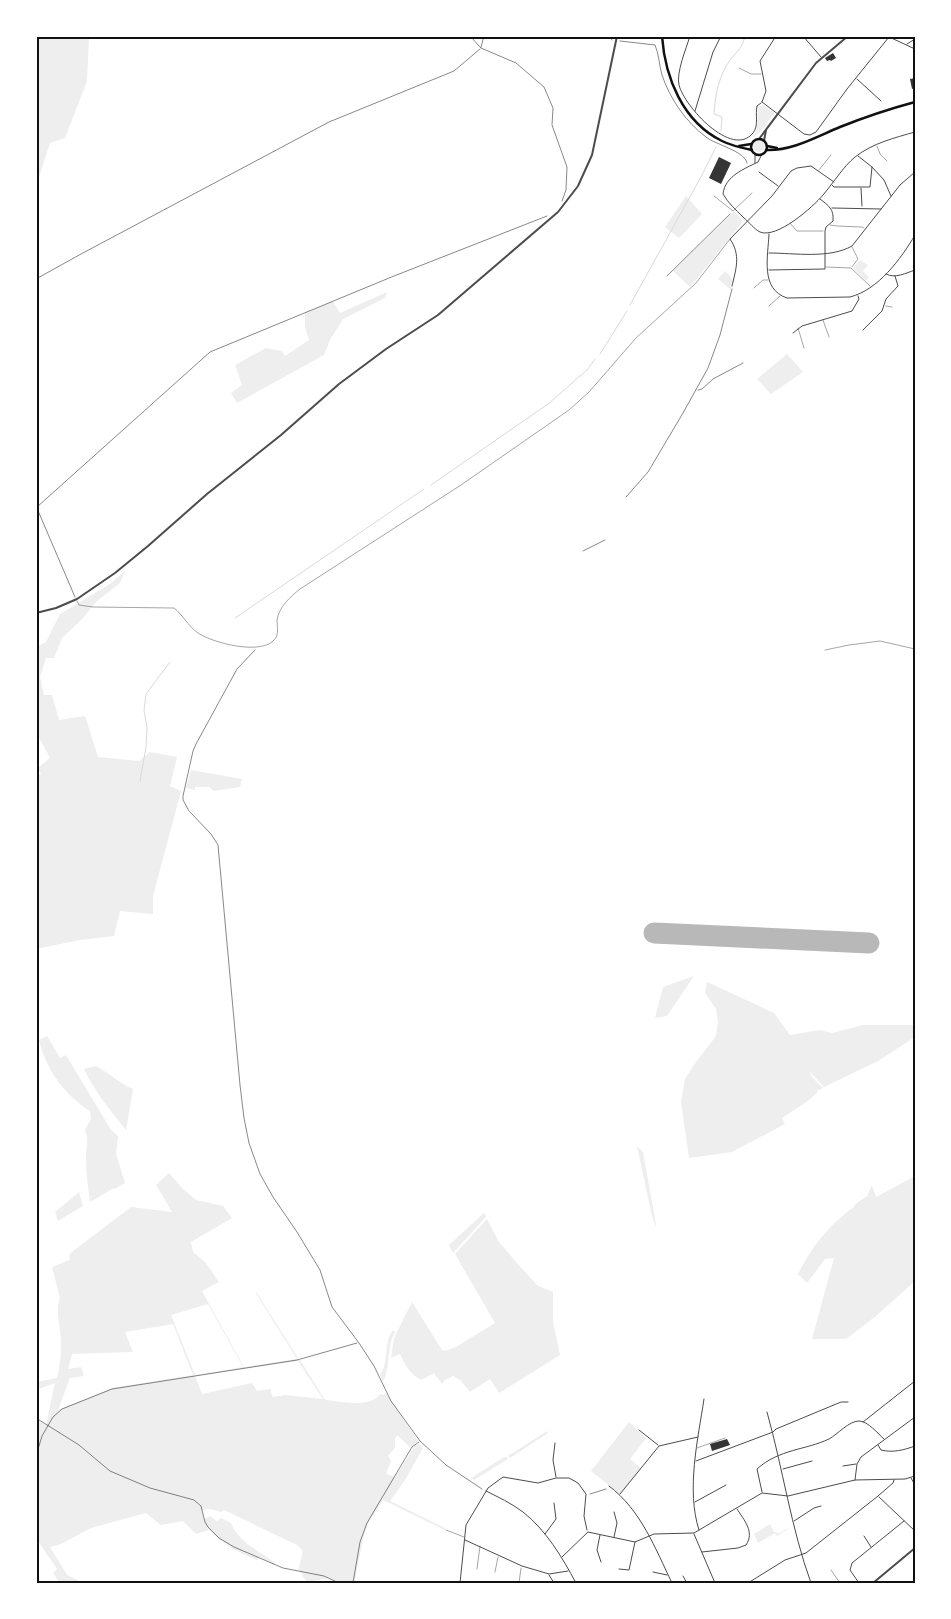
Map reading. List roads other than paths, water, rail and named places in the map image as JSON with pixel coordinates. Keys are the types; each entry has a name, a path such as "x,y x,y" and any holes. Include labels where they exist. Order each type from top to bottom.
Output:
{"main road":[{"path":"662,36 669,72 677,95 684,107 696,122 710,134 736,146 752,150"},
{"path":"766,148 778,149 806,142 882,111 915,102"},
{"path":"736,146 751,144 754,140 759,139 764,141 766,148 762,154 755,154 751,144"}],"street":[{"path":"36,613 56,608 92,590 148,546 339,384 445,309 558,212 578,186 592,155 616,36"},
{"path":"690,36 678,80 682,93 695,111 712,129 728,138 740,139 751,135 756,126 757,106 762,102 766,91 760,61 776,36"},
{"path":"695,111 712,52 721,36"},
{"path":"803,36 822,57"},
{"path":"759,139 777,113 822,57 848,36"},
{"path":"762,102 804,134 810,135 822,126 847,89 888,37 915,49"},
{"path":"906,44 915,40"},
{"path":"856,79 881,100"},
{"path":"764,141 766,130"},
{"path":"762,154 758,162 737,172 723,191 724,197 734,210 760,232 769,233 780,230 820,199 849,162 857,156 877,144 915,132"},
{"path":"755,154 755,164"},
{"path":"857,156 884,180 891,196"},
{"path":"732,286 738,254 730,239 779,187 791,171 811,166 834,182"},
{"path":"831,185 834,187 870,187 872,168"},
{"path":"759,172 779,187"},
{"path":"768,253 825,253 845,250 852,246 900,185 915,172"},
{"path":"861,187 862,208"},
{"path":"820,199 832,208 881,209"},
{"path":"768,270 824,270 825,231 826,227 833,221 832,208"},
{"path":"769,233 768,280 780,296 787,298 850,297 858,295 886,274 915,235"},
{"path":"886,274 888,276 895,276 915,270"},
{"path":"863,330 882,312 886,299 898,286 895,276"},
{"path":"792,333 798,328 852,311 859,299 858,295"},
{"path":"762,1493 758,1469 762,1464 792,1450 825,1441 854,1422 863,1422 915,1381"},
{"path":"699,1530 693,1494 698,1436 704,1399"},
{"path":"696,1460 773,1432 776,1429 841,1402 848,1402"},
{"path":"767,1412 801,1555 811,1583"},
{"path":"855,1480 856,1464 864,1454 915,1417"},
{"path":"863,1422 884,1439"},
{"path":"639,1430 659,1446"},
{"path":"620,1494 659,1446 698,1436"},
{"path":"555,1443 553,1457 556,1478"},
{"path":"878,1445 881,1450 887,1452 904,1450 915,1446"},
{"path":"782,1469 812,1461"},
{"path":"843,1466 856,1464"},
{"path":"460,1583 466,1525 486,1491 504,1476 538,1483 556,1478 572,1479 586,1494 584,1516 588,1532"},
{"path":"588,1532 635,1542 649,1535 694,1533 762,1493 788,1496 855,1480 894,1480 915,1476"},
{"path":"910,1477 915,1484"},
{"path":"748,1583 785,1560 806,1553 878,1496 894,1480"},
{"path":"609,1486 626,1500 649,1535 672,1583"},
{"path":"694,1502 726,1486"},
{"path":"486,1491 521,1511 545,1534 562,1557 576,1583"},
{"path":"878,1496 915,1531"},
{"path":"545,1534 556,1519 554,1503"},
{"path":"793,1521 814,1508 821,1506"},
{"path":"702,1552 738,1548 746,1545 750,1535 749,1527 737,1508"},
{"path":"614,1512 617,1524 614,1538"},
{"path":"859,1583 852,1575 850,1566 904,1521"},
{"path":"562,1557 588,1532"},
{"path":"694,1533 715,1583"},
{"path":"600,1535 597,1550 601,1562"},
{"path":"864,1536 871,1547"},
{"path":"465,1540 522,1566 549,1574 569,1571"},
{"path":"620,1569 629,1570 635,1542"},
{"path":"873,1583 915,1548"},
{"path":"653,1572 668,1576"},
{"path":"549,1574 554,1583"},
{"path":"684,1576 687,1583"}],"lane":[{"path":"739,68 751,74 763,74"},
{"path":"877,144 880,154 887,161"},
{"path":"819,170 831,155"},
{"path":"714,196 734,210 752,193"},
{"path":"790,223 797,231 825,231"},
{"path":"830,225 862,227 866,229"},
{"path":"76,599 80,605 93,607 174,608 191,628 208,639 219,643 258,647 273,641 277,635 279,613 283,605 300,589 460,485 569,410 636,338 696,283 730,239"},
{"path":"851,268 858,259 852,246"},
{"path":"825,267 851,268 871,287"},
{"path":"754,288 762,280 768,280"},
{"path":"769,306 780,296"},
{"path":"884,305 892,307"},
{"path":"823,320 829,337"},
{"path":"798,328 804,348"},
{"path":"825,650 880,642 915,649"},
{"path":"697,1448 725,1438"},
{"path":"446,1530 464,1537"},
{"path":"477,1569 480,1546"},
{"path":"495,1572 499,1555"},
{"path":"519,1583 522,1566"},
{"path":"832,1570 840,1583"}],"waterway":[{"path":"721,131 722,117 714,114 718,86 726,66 741,47 745,36"},
{"path":"630,305 716,147"},
{"path":"600,354 627,311"},
{"path":"431,485 548,404 588,369 595,359"},
{"path":"235,618 424,489"},
{"path":"140,781 146,747 147,727 144,711 146,694 170,662"}]}
